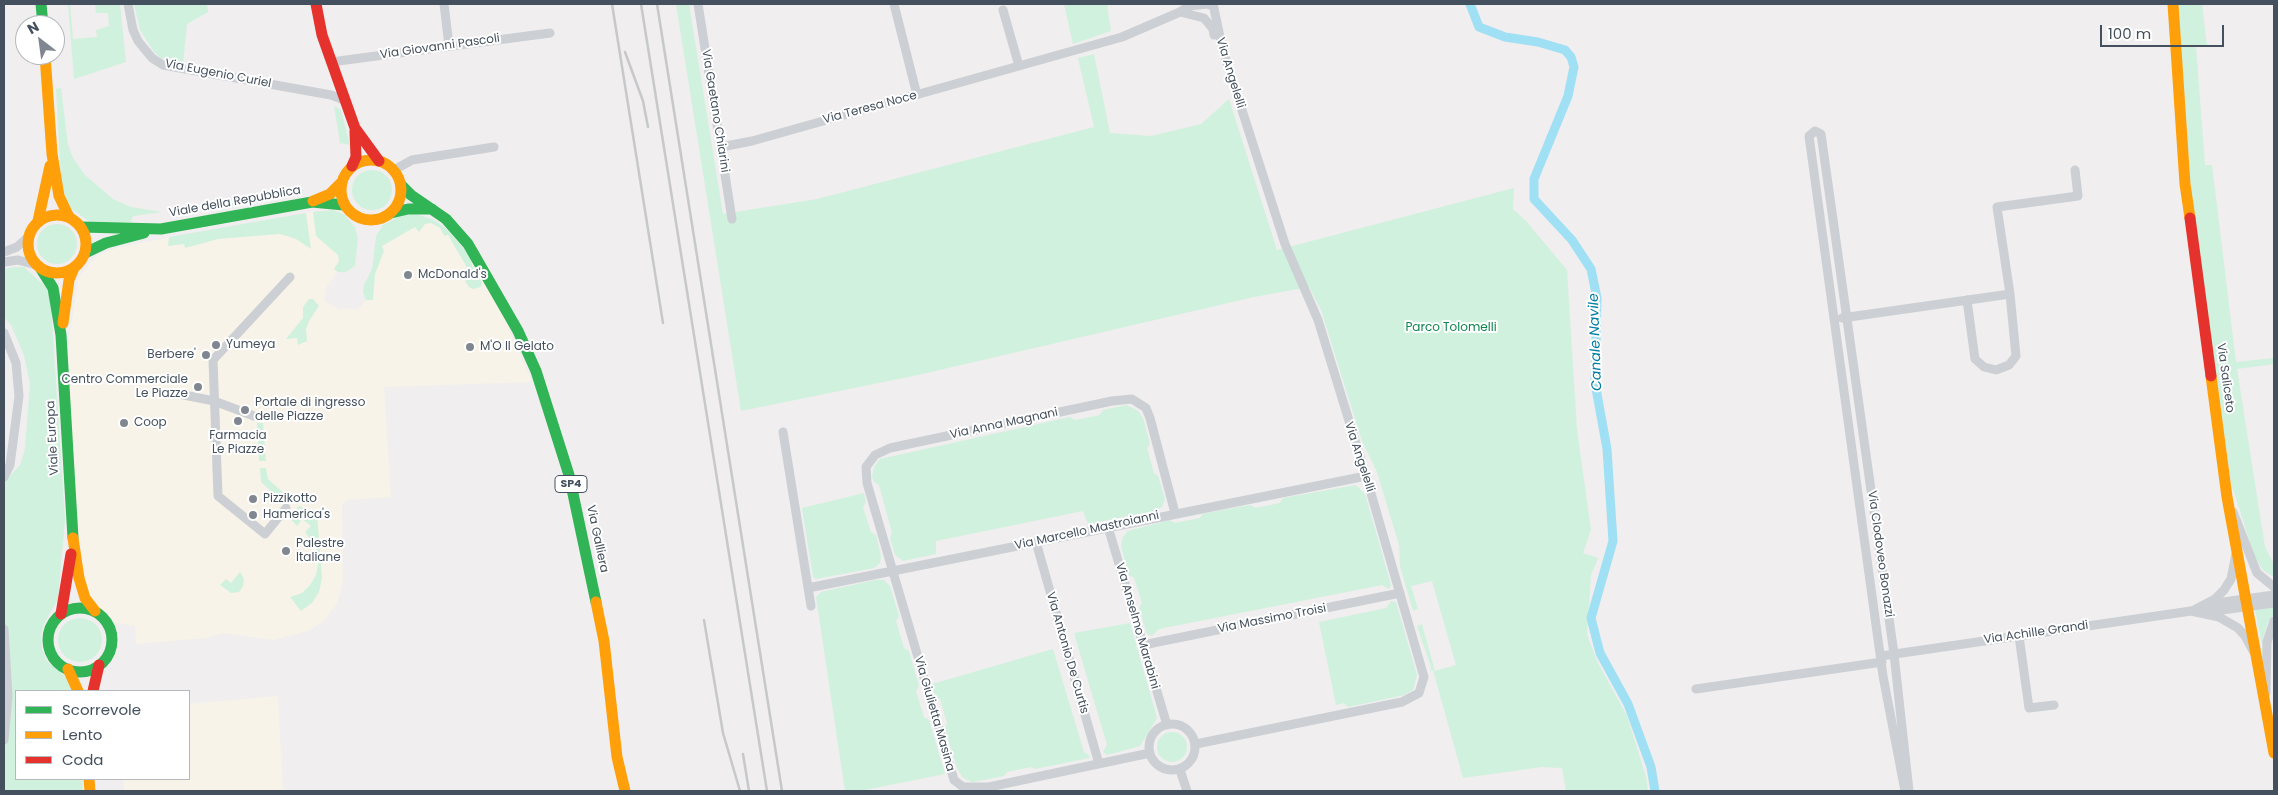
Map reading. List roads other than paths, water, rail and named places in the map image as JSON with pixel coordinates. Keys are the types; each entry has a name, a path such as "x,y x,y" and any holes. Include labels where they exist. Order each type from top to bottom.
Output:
{"main road":[{"path":"316,4 330,62 355,128 379,161 394,170 401,185 398,205 392,213"},
{"name":"Via Saliceto","path":"2173,4 2185,184 2227,497 2274,753"},
{"path":"46,65 52,154 59,196 69,217 81,227 86,240 85,253 74,268 58,274 38,267 28,252 28,237 38,221 45,196 52,154"},
{"path":"312,202 330,194 341,183 352,166 356,157 355,128"},
{"path":"352,166 368,160 379,161"},
{"path":"341,183 340,190 344,205 352,214 364,220 380,219 392,213 408,209 432,209"},
{"name":"Via Galliera","path":"401,185 411,195 446,219 468,244 518,331 548,405 569,475 604,641 617,757 625,791"},
{"name":"Viale della Repubblica","path":"85,253 106,243 160,229 232,218 312,202 344,205"},
{"path":"38,221 53,215 69,217"},
{"name":"Viale della Repubblica","path":"81,227 100,230 160,229"},
{"name":"Viale Europa","path":"38,267 53,288 61,335 73,540 83,594 95,611"},
{"name":"Viale Europa","path":"61,335 69,280 74,268"},
{"name":"Viale Europa","path":"61,614 73,540"},
{"path":"78,690 68,669 58,662 49,647 49,636 52,625 61,614 78,608 95,611 106,620 112,638 109,653 100,665 93,690"},
{"path":"68,669 88,670 100,665"}],"street":[{"name":"Via Eugenio Curiel","path":"128,4 133,30 138,41 148,54 163,65 331,95 344,100"},
{"path":"444,4 448,46"},
{"name":"Via Gaetano Chiarini","path":"698,4 732,219"},
{"path":"894,4 917,95"},
{"name":"Via Teresa Noce","path":"721,147 752,141 1122,37 1187,9 1208,10 1213,5"},
{"name":"Via Angelelli","path":"1196,744 1396,704 1413,698 1419,693 1424,677 1366,476 1318,320 1285,244 1217,31 1213,5"},
{"path":"1187,9 1204,18 1213,29 1220,55 1229,69"},
{"path":"1003,10 1019,66"},
{"name":"Via Giovanni Pascoli","path":"330,62 550,33"},
{"name":"Via Clodoveo Bonazzi","path":"1905,791 1881,659 1808,136 1815,131 1821,134 1894,654 1909,791"},
{"path":"394,170 412,160 494,147"},
{"path":"1967,300 1976,359 1984,367 1996,370 2009,365 2016,356 2010,294 1997,207 2078,196 2075,170"},
{"path":"4,252 17,247 28,237"},
{"path":"4,262 18,260 38,267"},
{"path":"286,508 264,534 218,496 213,360 290,278"},
{"path":"1834,319 2010,294"},
{"path":"4,333 16,363 19,396 10,465 4,477"},
{"path":"174,392 214,401 254,416"},
{"name":"Via Anna Magnani","path":"893,570 866,474 869,460 875,455 890,448 1112,401 1132,399 1146,408 1175,513"},
{"path":"783,432 811,606"},
{"name":"Via Marcello Mastroianni","path":"808,588 1366,476"},
{"path":"2227,497 2257,573 2274,587"},
{"name":"Via Anselmo Marabini","path":"1108,527 1166,725"},
{"name":"Via Antonio De Curtis","path":"1036,542 1099,764"},
{"path":"2204,609 2224,590 2231,579 2237,552"},
{"name":"Via Giulietta Masina","path":"893,570 954,780 963,787 990,787 1150,754"},
{"name":"Via Massimo Troisi","path":"1143,645 1400,593"},
{"path":"2246,603 2274,595"},
{"path":"2246,603 2274,603"},
{"name":"Via Achille Grandi","path":"1881,659 1894,654 2246,603"},
{"name":"Via Achille Grandi","path":"2204,609 2238,628 2245,636 2256,658"},
{"path":"2266,711 2267,642 2274,621"},
{"path":"4,629 8,696 4,740"},
{"path":"2019,636 2029,708 2054,705"},
{"path":"1696,689 1881,659"},
{"path":"1166,725 1183,726 1189,731 1196,744 1194,757 1188,765 1180,770 1165,770 1158,766 1150,754 1151,737 1166,725"},
{"path":"1180,770 1187,791"}],"waterway":[{"name":"Canale Navile","path":"1470,4 1479,27 1505,37 1538,42 1565,50 1571,57 1574,67 1568,96 1534,179 1534,199 1572,240 1591,269 1597,298 1595,383 1607,449 1613,541 1591,618 1600,653 1628,704 1651,767 1655,791"}],"railway":[{"path":"612,4 663,323"},
{"path":"641,4 767,791"},
{"path":"657,4 782,791"},
{"path":"625,52 643,101 648,127"},
{"path":"704,620 723,733 740,791"},
{"path":"743,754 749,791"}],"place":[{"name":"McDonald's","path":"408,275"},
{"name":"Yumeya","path":"216,345"},
{"name":"M'O Il Gelato","path":"470,347"},
{"name":"Berbere'","path":"206,355"},
{"name":"Centro Commerciale Le Piazze","path":"198,387"},
{"name":"Portale di ingresso delle Piazze","path":"245,410"},
{"name":"Farmacia Le Piazze","path":"238,421"},
{"name":"Coop","path":"124,423"},
{"name":"Pizzikotto","path":"253,499"},
{"name":"Hamerica's","path":"253,515"},
{"name":"Palestre Italiane","path":"286,551"}],"park label":[{"name":"Parco Tolomelli","path":"1451,328"}]}
